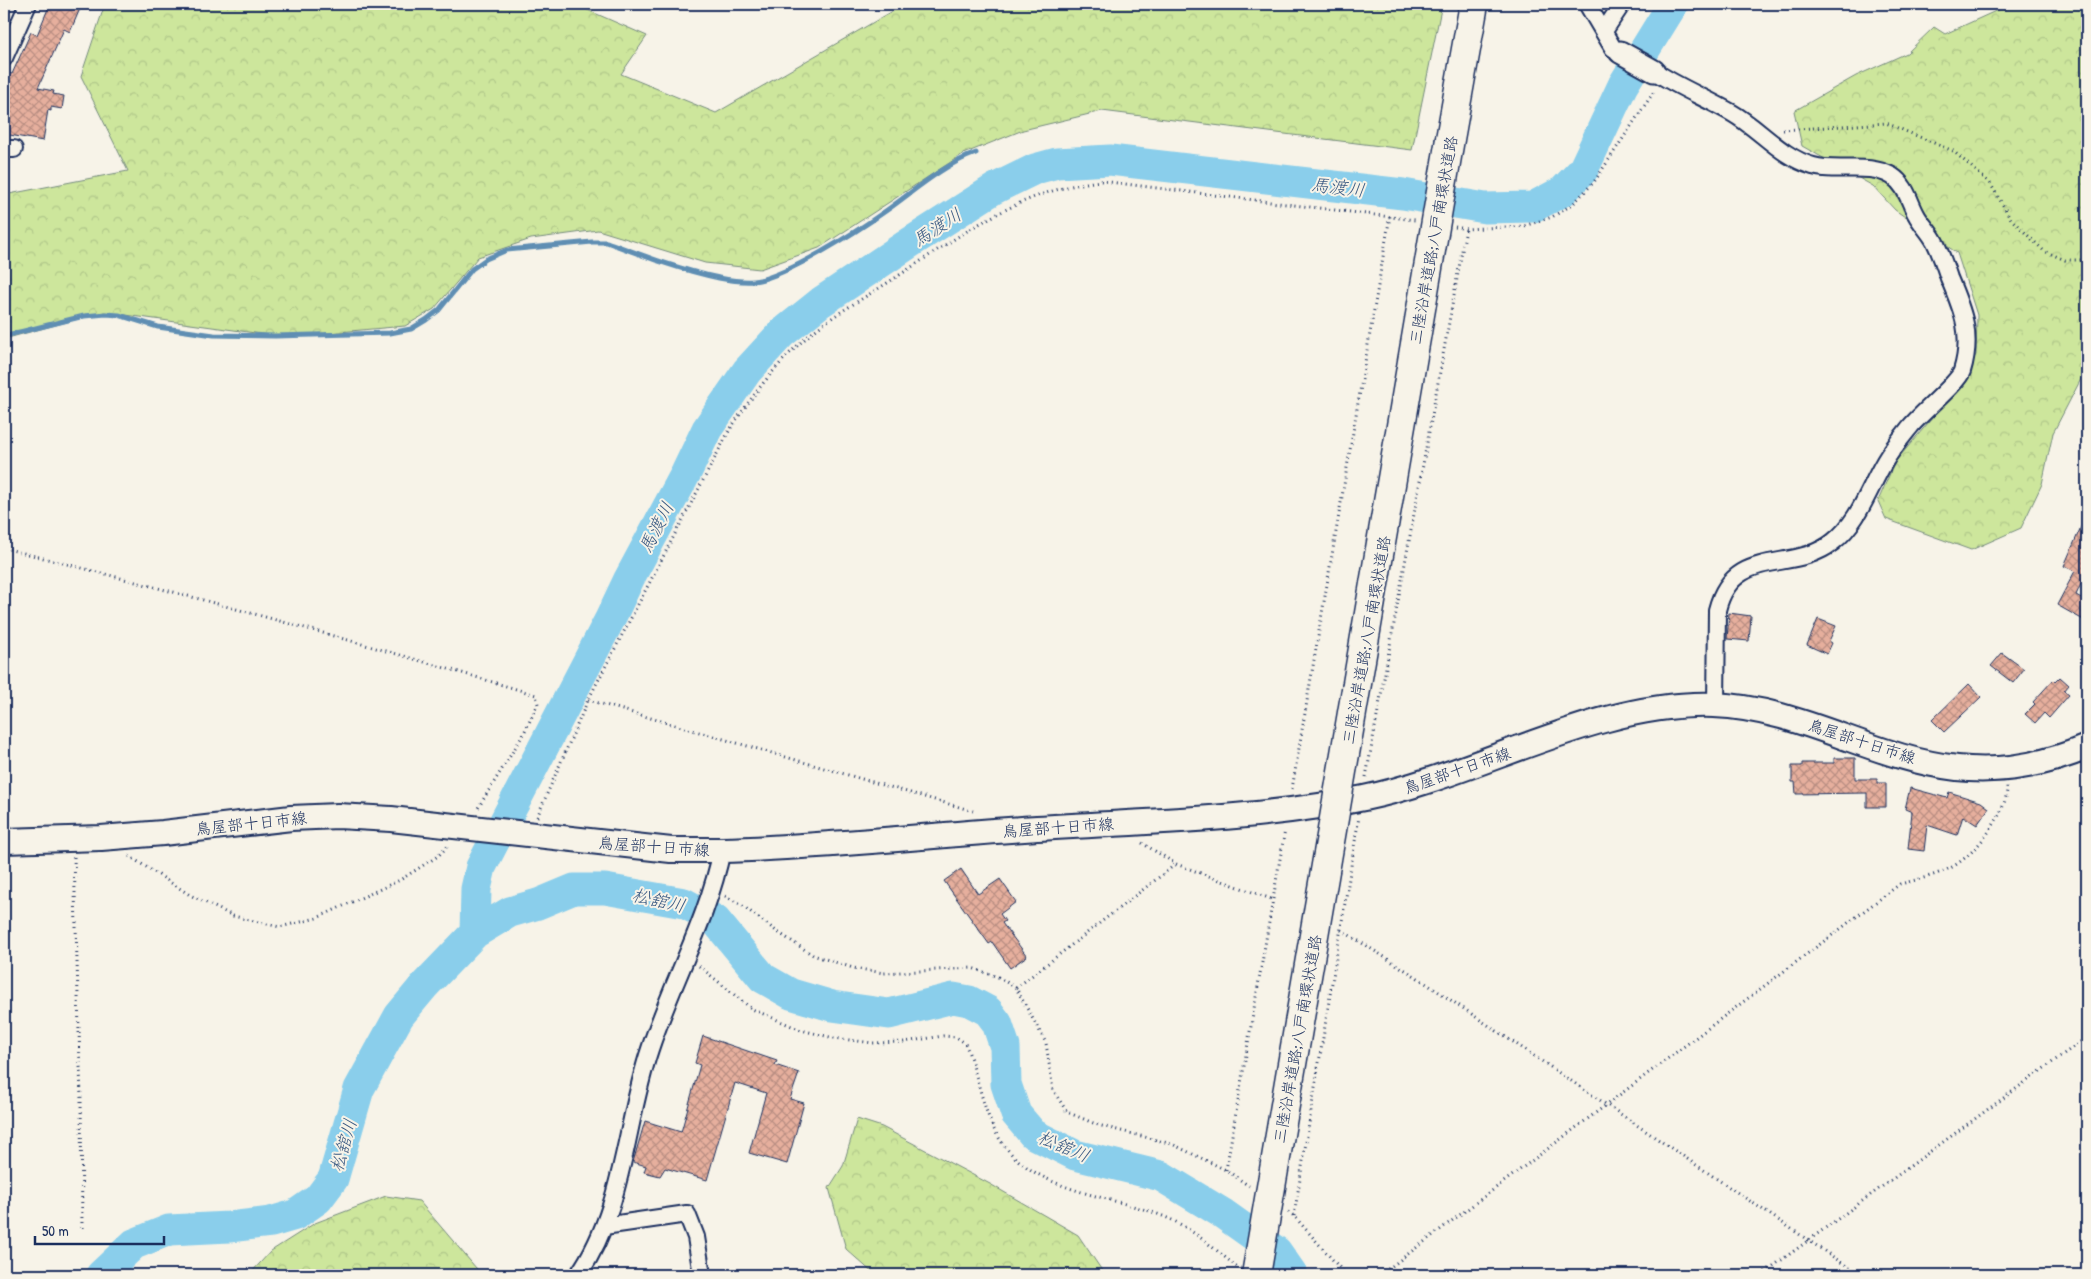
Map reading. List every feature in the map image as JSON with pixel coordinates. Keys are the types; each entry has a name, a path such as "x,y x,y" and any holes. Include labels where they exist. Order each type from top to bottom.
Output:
{"highway":[{"name":"三陸沿岸道路;八戸南環状道路","path":"1248,1272 1474,4"}],"main road":[{"name":"鳥屋部十日市線","path":"4,840 101,838 292,818 338,816 391,819 671,850 722,850 1234,816 1362,799 1406,788 1599,721 1636,711 1683,704 1740,706 1775,714 1927,763 1956,768 1982,770 2006,768 2043,762 2087,747"}],"street":[{"path":"4,58 28,4"},
{"path":"1587,4 1613,48 1733,113 1760,132 1784,153 1813,166 1868,169 1892,176 1905,189 1917,216 1935,242 1964,315 1967,347 1961,374 1911,426 1886,459 1854,520 1833,542 1813,553 1750,567 1738,574 1728,584 1720,597 1717,610 1716,705"},
{"path":"1604,31 1622,4"},
{"path":"578,1275 590,1259 604,1226 618,1182 649,1050 712,893 722,850"},
{"path":"604,1226 686,1214 696,1237 702,1275"}],"path":[{"path":"1447,226 1466,229 1524,226 1552,218 1573,204 1594,182 1659,74"},
{"path":"1760,132 1886,123 1958,154 1990,183 2011,219 2044,251 2065,260 2087,260"},
{"path":"523,834 588,700 724,440 748,401 780,364 818,328 991,216 1038,194 1084,183 1101,181 1418,221"},
{"path":"712,893 740,904 776,931 813,955 853,968 884,973 972,968 998,977 1016,988 1046,1043 1052,1090 1067,1112 1098,1125 1172,1144 1226,1170 1274,900 1390,216"},
{"path":"1346,1275 1294,1216 1362,799 1466,229"},
{"path":"4,548 178,592 399,653 536,695 538,704 523,735 470,828 438,856 400,880 317,918 280,927 233,916 190,895 101,838"},
{"path":"588,700 976,812"},
{"path":"1380,1275 1900,884 1949,869 1968,856 1983,839 1999,814 2007,790 2006,768"},
{"path":"1130,823 1142,842 1176,864 1274,900"},
{"path":"74,839 81,1099 82,1228"},
{"path":"1016,988 1176,864"},
{"path":"1341,930 1415,976 1860,1275"},
{"path":"688,951 752,1009 801,1030 834,1038 873,1044 904,1042 943,1036 956,1038 966,1043 996,1133 1012,1156 1035,1173 1070,1188 1146,1210 1174,1221 1248,1272"},
{"path":"1761,1275 2087,1037"}],"green space":[{"path":"105,4 583,4 583,8 647,36 621,74 716,113 905,4 953,4 964,8 964,4 1442,4 1412,150 1102,111 1023,130 963,154 819,248 760,269 705,263 598,230 531,239 478,257 434,309 405,326 284,337 104,312 4,339 4,195 128,171 81,76"},
{"path":"2011,4 2087,4 2087,375 2081,379 2053,433 2042,484 2021,528 1971,550 1886,519 1878,501 1895,462 1945,403 1976,355 1977,315 1957,253 1895,210 1873,186 1802,146 1794,111 1856,76 1907,53 1934,27 1945,34"},
{"path":"857,1119 882,1127 990,1184 1078,1235 1105,1275 875,1275 846,1249 829,1188 843,1166"},
{"path":"386,1196 419,1201 482,1275 249,1275 271,1251 315,1223"}],"water":[{"path":"189,1214 187,1236 161,1241 143,1252 120,1275 95,1275 126,1246 148,1229"}],"building":[{"path":"50,4 82,4 70,32 64,29 38,88 54,91 53,94 64,96 62,109 51,107 51,111 48,110 43,141 4,134 4,72 12,74 31,32 37,35"},
{"path":"2087,513 2087,576 2085,575 2076,595 2087,601 2087,622 2057,605 2075,571 2064,566"},
{"path":"1729,613 1751,616 1749,641 1727,639"},
{"path":"1818,619 1836,626 1829,641 1832,643 1827,654 1807,645"},
{"path":"2002,653 2024,669 2013,683 1991,666"},
{"path":"2060,677 2069,685 2064,691 2069,695 2049,718 2044,713 2035,723 2025,714 2053,680 2055,682"},
{"path":"1969,684 1981,697 1944,732 1932,720"},
{"path":"1834,758 1855,758 1855,779 1877,779 1877,783 1886,783 1886,807 1867,807 1867,793 1796,794 1795,782 1792,782 1792,766 1802,766 1802,763 1834,763"},
{"path":"1910,788 1947,798 1949,792 1981,802 1989,808 1977,825 1963,816 1957,835 1927,825 1924,851 1908,849 1912,812 1905,809"},
{"path":"961,869 978,894 1000,879 1016,902 1000,914 1005,921 1002,923 1027,956 1010,968 992,942 989,944 944,881"},
{"path":"703,1036 777,1061 775,1065 799,1073 790,1099 804,1103 787,1164 749,1153 766,1093 735,1083 707,1180 665,1168 660,1176 644,1172 646,1166 633,1162 645,1121 681,1132 700,1065 695,1063"}],"waterway":[{"name":"馬渡川","path":"475,933 476,889 481,867 629,579 686,473 707,429 747,371 781,334 821,302 994,189 1035,169 1057,163 1110,160 1403,194 1485,208 1533,207 1563,191 1583,170 1623,85 1673,4"},
{"path":"4,336 84,316 106,314 119,315 158,327 214,335 275,336 390,333 411,329 439,310 472,269 486,259 507,250 592,242 607,242 705,275 732,280 753,281 784,271 822,252 875,219 930,178 952,164 976,153"},
{"name":"松舘川","path":"101,1275 134,1244 169,1230 229,1227 271,1222 295,1215 318,1199 333,1179 359,1089 399,1016 424,986 475,933 510,912 538,904 574,889 605,889 684,903 715,920 763,978 791,994 832,1006 889,1014 953,998 969,1001 988,1011 997,1023 1005,1047 1006,1084 1016,1114 1033,1134 1075,1155 1161,1176 1222,1213 1277,1252 1293,1275"}]}
